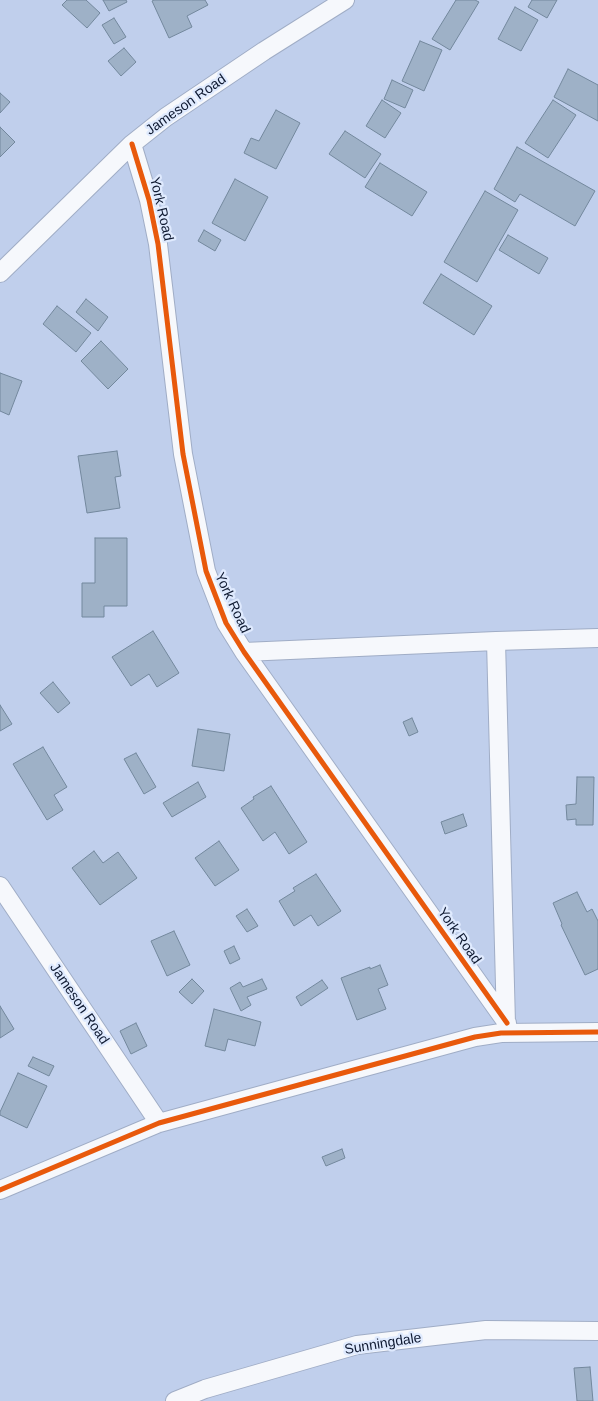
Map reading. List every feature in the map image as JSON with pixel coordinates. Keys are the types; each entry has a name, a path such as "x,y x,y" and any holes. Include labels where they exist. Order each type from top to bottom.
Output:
{"street":[{"name":"Jameson Road","path":"0,273 132,144 166,117 344,0"},
{"name":"York Road","path":"132,144 147,192 158,244 183,454 206,571 226,622 244,652 504,1028"},
{"path":"244,652 598,638"},
{"path":"496,641 504,1028"},
{"name":"Jameson Road","path":"0,886 158,1123"},
{"path":"0,1190 158,1123 504,1028 598,1032"},
{"name":"Sunningdale","path":"175,1401 205,1389 357,1346 486,1330 598,1331"}],"building":[{"path":"67,0 86,0 100,13 87,28 62,5"},
{"path":"103,0 126,0 127,2 109,11"},
{"path":"205,0 208,5 187,16 192,27 169,38 152,1"},
{"path":"456,0 475,0 479,2 450,50 432,39"},
{"path":"532,0 557,0 547,18 528,7"},
{"path":"515,7 538,20 521,51 498,39"},
{"path":"114,18 126,37 114,44 102,25"},
{"path":"420,41 442,50 424,91 402,81"},
{"path":"124,48 136,62 121,76 108,61"},
{"path":"568,69 598,85 598,121 554,97"},
{"path":"392,80 413,90 405,108 384,99"},
{"path":"0,93 10,102 0,113"},
{"path":"382,100 401,113 385,138 366,126"},
{"path":"553,100 576,115 548,158 525,143"},
{"path":"276,110 300,123 276,169 244,153 251,138 259,141"},
{"path":"0,127 15,142 0,157"},
{"path":"345,131 381,154 365,178 329,154"},
{"path":"517,147 595,191 575,226 520,194 515,202 494,189"},
{"path":"380,163 427,192 412,216 365,187"},
{"path":"235,179 268,197 245,241 212,223"},
{"path":"485,191 518,210 477,282 444,262"},
{"path":"204,230 221,240 215,251 198,241"},
{"path":"508,235 548,258 539,274 499,250"},
{"path":"441,274 492,306 474,335 423,303"},
{"path":"86,299 108,317 98,331 76,312"},
{"path":"57,306 91,333 76,352 43,324"},
{"path":"101,341 128,369 108,389 81,361"},
{"path":"0,373 22,381 9,415 0,411"},
{"path":"117,451 121,476 115,477 120,508 87,513 78,456"},
{"path":"95,538 127,538 127,606 104,606 104,617 82,617 82,583 95,583"},
{"path":"153,631 179,673 157,687 149,674 131,686 112,657"},
{"path":"53,682 70,703 58,713 40,693"},
{"path":"0,705 12,724 0,731"},
{"path":"412,718 418,732 409,736 403,722"},
{"path":"198,729 230,734 224,771 192,766"},
{"path":"43,747 67,787 54,795 63,810 47,820 13,764"},
{"path":"136,753 156,787 144,794 124,759"},
{"path":"577,777 594,777 593,825 576,825 576,819 567,820 566,805 576,804"},
{"path":"198,782 206,797 172,817 163,803"},
{"path":"271,786 307,842 289,854 275,832 263,841 241,808 254,799 253,797"},
{"path":"463,814 467,826 445,834 441,822"},
{"path":"219,841 239,870 215,886 195,858"},
{"path":"94,851 103,863 118,852 137,878 100,905 72,868"},
{"path":"316,874 341,911 318,926 311,915 294,926 279,901 295,891 293,888"},
{"path":"577,892 587,912 592,909 598,921 598,969 585,975 561,925 553,903"},
{"path":"247,909 258,926 247,932 236,916"},
{"path":"174,931 190,965 167,976 151,941"},
{"path":"234,946 240,959 230,964 224,951"},
{"path":"380,965 388,985 378,989 386,1009 357,1020 341,978"},
{"path":"192,979 204,991 192,1004 179,992"},
{"path":"262,979 267,989 247,997 251,1005 241,1011 230,988 240,982 243,987"},
{"path":"322,980 328,988 301,1006 296,997"},
{"path":"0,1006 14,1029 0,1038"},
{"path":"214,1009 261,1022 255,1046 228,1039 225,1051 205,1046"},
{"path":"136,1023 147,1046 131,1054 120,1031"},
{"path":"33,1057 54,1066 49,1076 28,1066"},
{"path":"18,1073 47,1086 27,1128 0,1115"},
{"path":"342,1149 345,1158 326,1166 322,1157"},
{"path":"590,1367 593,1401 577,1401 574,1368"}],"cycle path":[{"path":"132,144 149,200 158,244 183,454 206,571 226,623 244,652 507,1023"},
{"path":"0,1190 159,1123 475,1037 501,1033 598,1032"}]}
